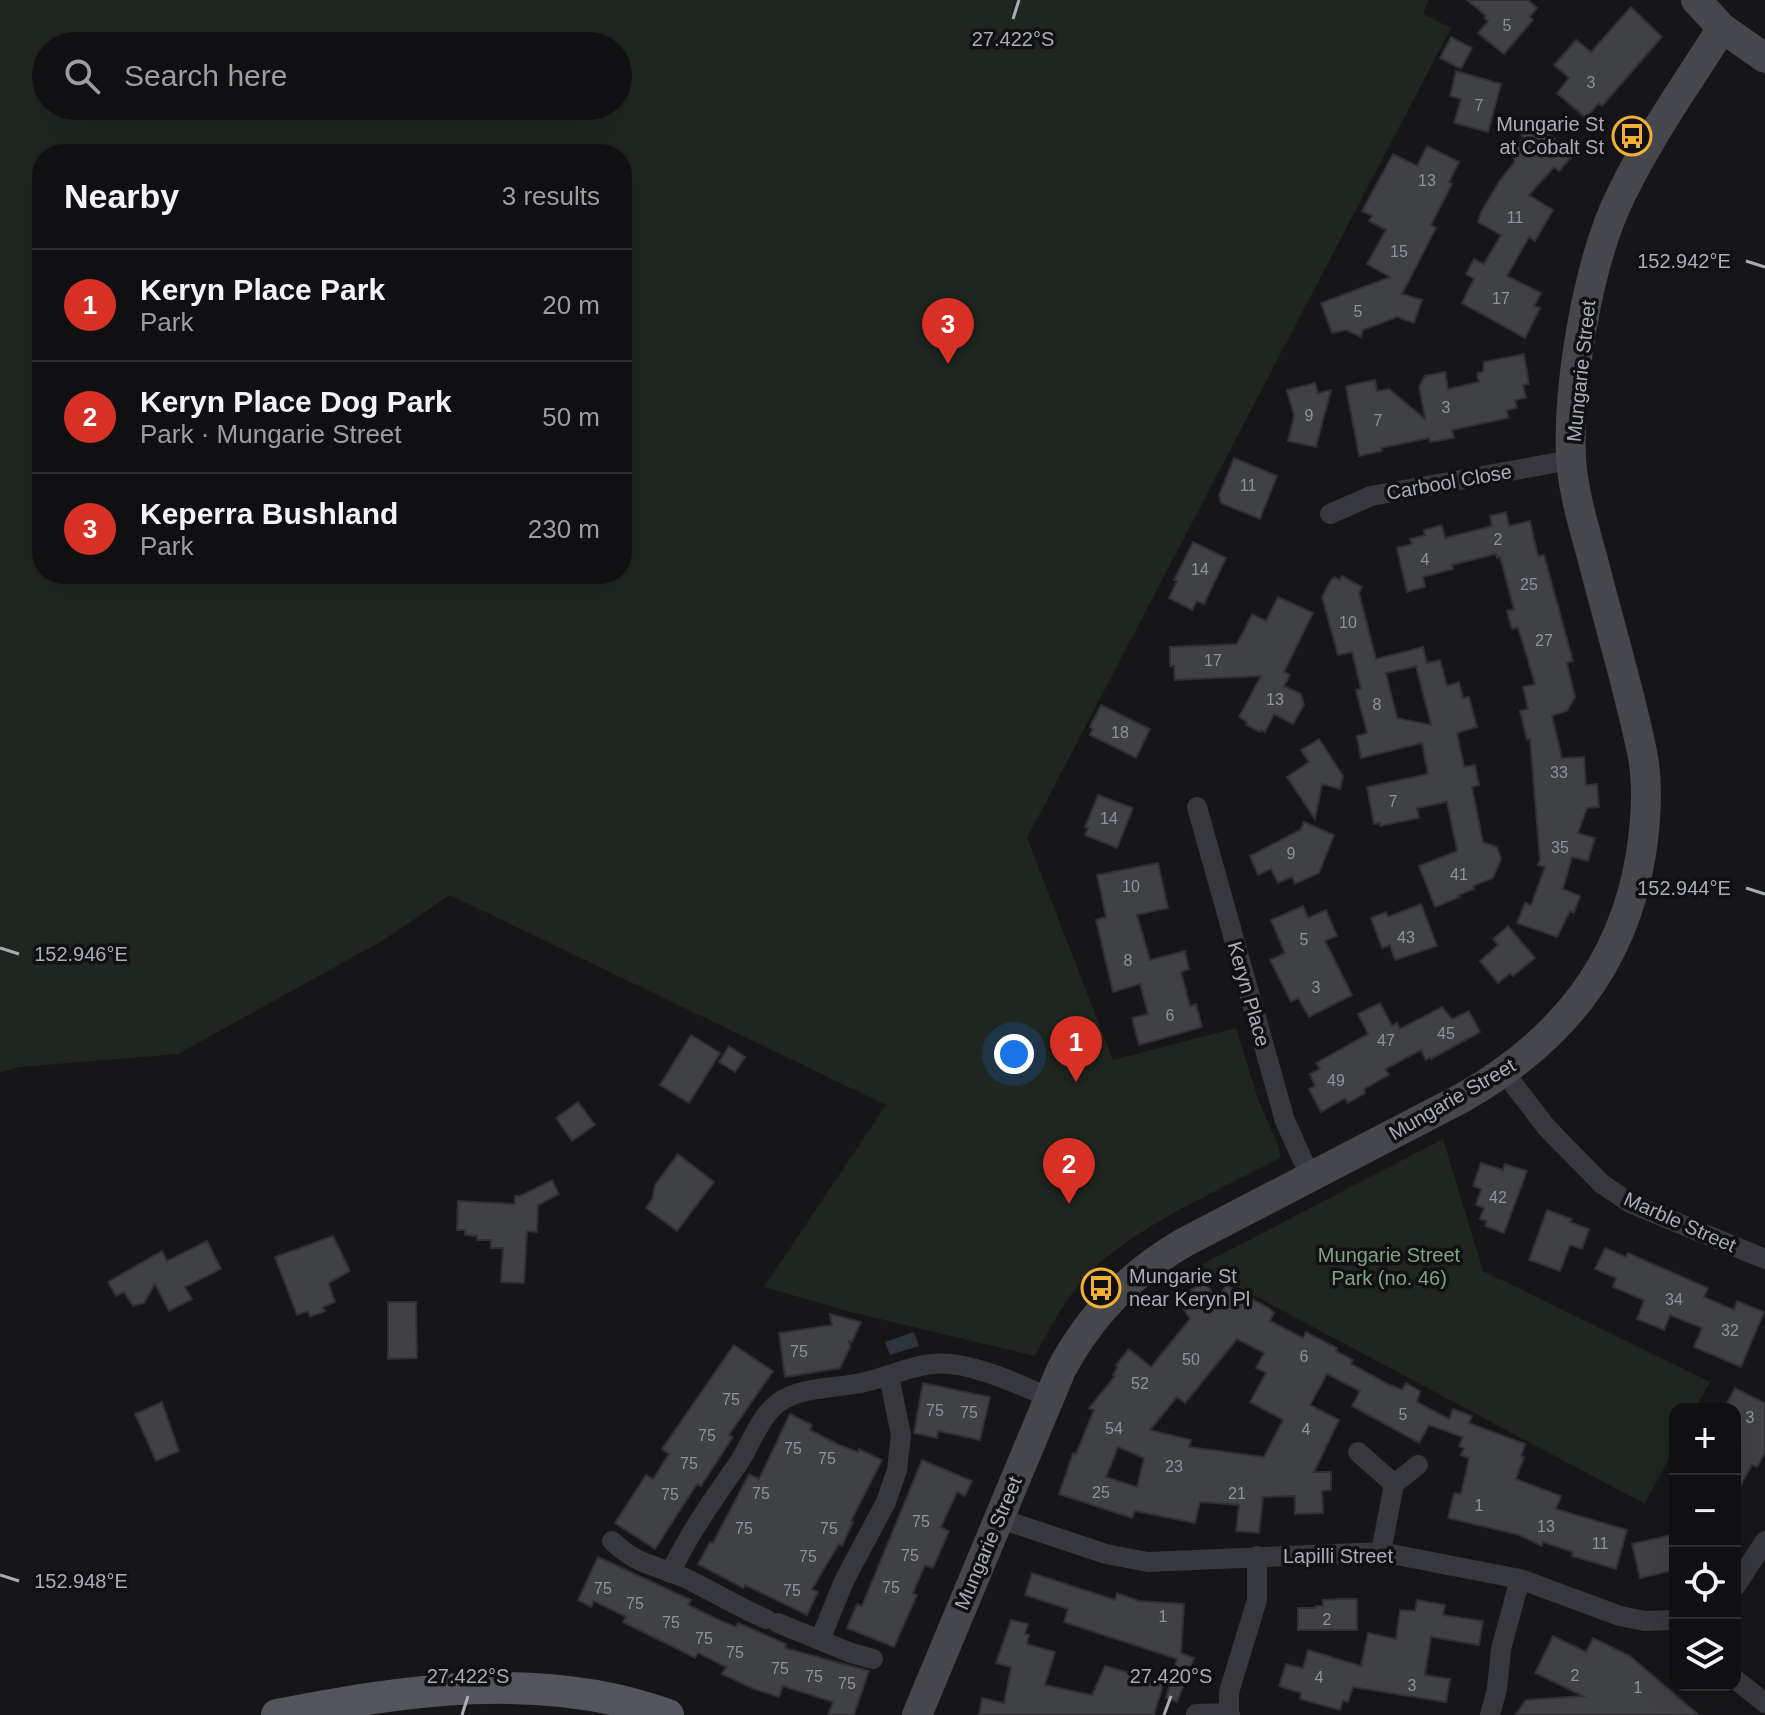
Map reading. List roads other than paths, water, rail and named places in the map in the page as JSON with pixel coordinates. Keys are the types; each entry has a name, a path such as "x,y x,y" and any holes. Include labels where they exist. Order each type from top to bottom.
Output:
{"main road":[{"path":"277,1715 364,1698 491,1688 536,1689 600,1698 668,1715"}],"street":[{"path":"1696,0 1722,28 1765,58"},
{"name":"Mungarie Street","path":"917,1715 1048,1397 1082,1334 1110,1299 1142,1270 1185,1242 1462,1098 1504,1072 1568,1016 1598,974 1624,919 1639,867 1644,836 1646,780 1643,756 1585,528 1571,460 1578,361 1590,286 1603,240 1622,192 1722,28"},
{"name":"Carbool Close","path":"1330,514 1371,496 1571,460"},
{"name":"Keryn Place","path":"1197,807 1285,1121 1310,1176"},
{"name":"Marble Street","path":"1504,1072 1547,1128 1602,1184 1630,1203 1765,1259"},
{"path":"670,1573 695,1524 774,1407 783,1400 932,1364 953,1365 999,1377 1048,1397"},
{"path":"820,1640 844,1581 886,1502 897,1470 901,1435 889,1376"},
{"path":"1358,1452 1394,1484"},
{"path":"1381,1552 1394,1484 1418,1465"},
{"name":"Lapilli Street","path":"998,1518 1106,1554 1148,1562 1381,1552 1520,1579 1620,1616 1645,1621 1669,1620"},
{"path":"612,1541 639,1562 670,1573 772,1621 873,1659"},
{"path":"1741,1578 1765,1541"},
{"path":"1196,1714 1230,1714 1229,1692 1257,1600 1257,1556"},
{"path":"1490,1715 1497,1689 1501,1649 1520,1579"},
{"path":"1741,1684 1765,1703"}],"place":[{"name":"Mungarie St at Cobalt St","path":"1632,136"},
{"name":"Keperra Bushland","path":"948,364"},
{"name":"Keryn Place Park","path":"1076,1082"},
{"name":"Keryn Place Dog Park","path":"1069,1204"},
{"name":"Mungarie St near Keryn Pl","path":"1101,1288"}],"park label":[{"name":"Mungarie Street Park (no. 46)","path":"1389,1266"}]}
